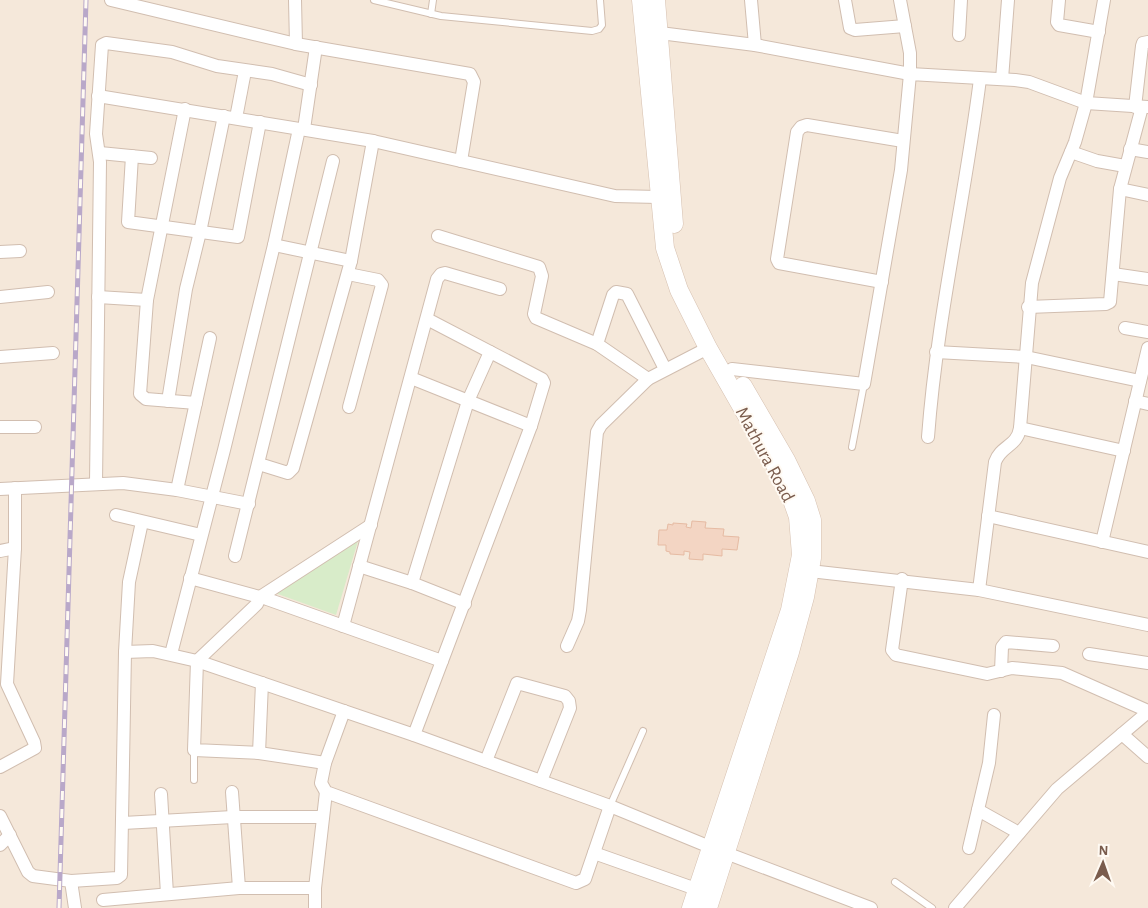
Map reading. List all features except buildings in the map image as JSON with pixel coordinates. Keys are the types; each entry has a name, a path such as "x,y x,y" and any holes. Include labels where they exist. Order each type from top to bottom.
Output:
{"main road":[{"name":"Mathura Road","path":"641,0 658,197 665,248 679,290 708,348 787,486 798,517 801,555 805,570"},
{"name":"Mathura Road","path":"656,0 677,255 687,286 701,317 758,409 806,501 812,520 790,652 717,850 696,889 690,908"},
{"name":"Mathura Road","path":"708,908 717,850"}],"street":[{"path":"111,0 296,44 470,74 474,82 461,161"},
{"path":"295,0 296,44"},
{"path":"751,0 755,46"},
{"path":"845,0 850,28 855,30 905,26"},
{"path":"732,369 864,384 901,170 910,74 910,53 900,0"},
{"path":"959,35 960,0"},
{"path":"1002,79 1008,0"},
{"path":"1059,0 1057,22 1059,25 1099,32"},
{"path":"979,590 997,456 1016,442 1020,428 1028,307 1032,283 1057,188 1071,152 1086,102 1104,0"},
{"path":"660,33 755,46 910,74 1029,82 1086,102 1142,107"},
{"path":"1028,307 1108,303 1113,274 1120,189 1142,107 1142,46 1143,43 1148,42"},
{"path":"96,483 100,153 96,134 100,49 106,43 172,52 217,66 272,74 311,85"},
{"path":"171,654 224,450 302,129 316,47"},
{"path":"168,401 186,288 230,117 245,71"},
{"path":"928,437 936,352 963,181 972,145 980,79"},
{"path":"98,96 373,141 599,193 633,197 658,197"},
{"path":"185,109 147,300 140,394 146,399 196,403"},
{"path":"132,156 128,222 238,237 260,122"},
{"path":"882,282 779,262 777,259 797,132 800,127 807,125 903,141"},
{"path":"259,464 288,473 293,468 348,274 373,141"},
{"path":"1130,149 1148,152"},
{"path":"1071,152 1097,161 1125,166"},
{"path":"100,153 151,158"},
{"path":"235,556 312,253 333,161"},
{"path":"1120,189 1148,195"},
{"path":"438,236 539,267 542,276 534,314 536,318 597,344 648,379"},
{"path":"274,245 351,261"},
{"path":"0,252 20,250"},
{"path":"348,274 378,280 382,285 349,407"},
{"path":"343,626 437,279 441,274 500,289"},
{"path":"1113,274 1148,279"},
{"path":"0,297 48,292"},
{"path":"597,344 613,296 616,292 626,294 665,369"},
{"path":"98,298 147,300"},
{"path":"414,735 465,604 531,426 543,388 542,379 427,319"},
{"path":"1125,328 1148,332"},
{"path":"177,490 210,338"},
{"path":"567,646 578,621 580,610 596,432 600,425 648,379 708,348"},
{"path":"1102,542 1124,451 1142,402 1140,381 1148,348"},
{"path":"412,583 468,401 490,352"},
{"path":"936,352 1026,357 1140,381"},
{"path":"0,357 53,353"},
{"path":"411,378 531,426"},
{"path":"0,427 35,427"},
{"path":"1020,428 1124,451"},
{"path":"0,489 123,483 177,490 248,504"},
{"path":"0,767 36,748 7,684 6,607 15,548 15,488"},
{"path":"116,515 201,535"},
{"path":"988,516 1148,552"},
{"path":"0,816 28,872 33,876 71,881 116,878 121,875 125,652 129,582 142,522"},
{"path":"325,762 259,753 194,750 197,661 257,604 260,597 371,525"},
{"path":"0,551 15,548"},
{"path":"359,566 412,583 465,604"},
{"path":"805,570 902,579 979,590 1148,625"},
{"path":"190,578 260,597 442,661"},
{"path":"902,579 892,653 988,674 1017,668 1062,673 1148,712 1057,789 955,908"},
{"path":"1001,671 1002,647 1006,642 1053,646"},
{"path":"125,652 153,651 197,661 414,735 610,806 717,850 871,908"},
{"path":"1089,654 1148,663"},
{"path":"486,761 517,682 564,696 569,701 570,708 540,780"},
{"path":"259,753 262,683"},
{"path":"315,908 315,888 326,792 321,783 325,762 344,711"},
{"path":"969,848 989,763 994,715"},
{"path":"1122,734 1148,757"},
{"path":"232,792 239,888"},
{"path":"326,792 576,883 585,880 610,806"},
{"path":"161,794 167,894"},
{"path":"978,810 1019,833"},
{"path":"122,823 233,817 323,817"},
{"path":"0,844 10,835"},
{"path":"594,852 696,889"},
{"path":"71,881 75,908"},
{"path":"103,900 239,888 315,888"}],"lane":[{"path":"374,0 431,14 592,31 599,29 602,25 600,0"},
{"path":"431,14 434,0"},
{"path":"852,447 864,384"},
{"path":"610,806 643,731"},
{"path":"194,750 194,780"},
{"path":"895,882 932,908"}],"shaded area":[{"path":"0,0 1148,0 1148,908 0,908"}],"green space":[{"path":"356,540 358,541 336,615 275,593"}],"railway":[{"path":"59,908 86,0"}]}
